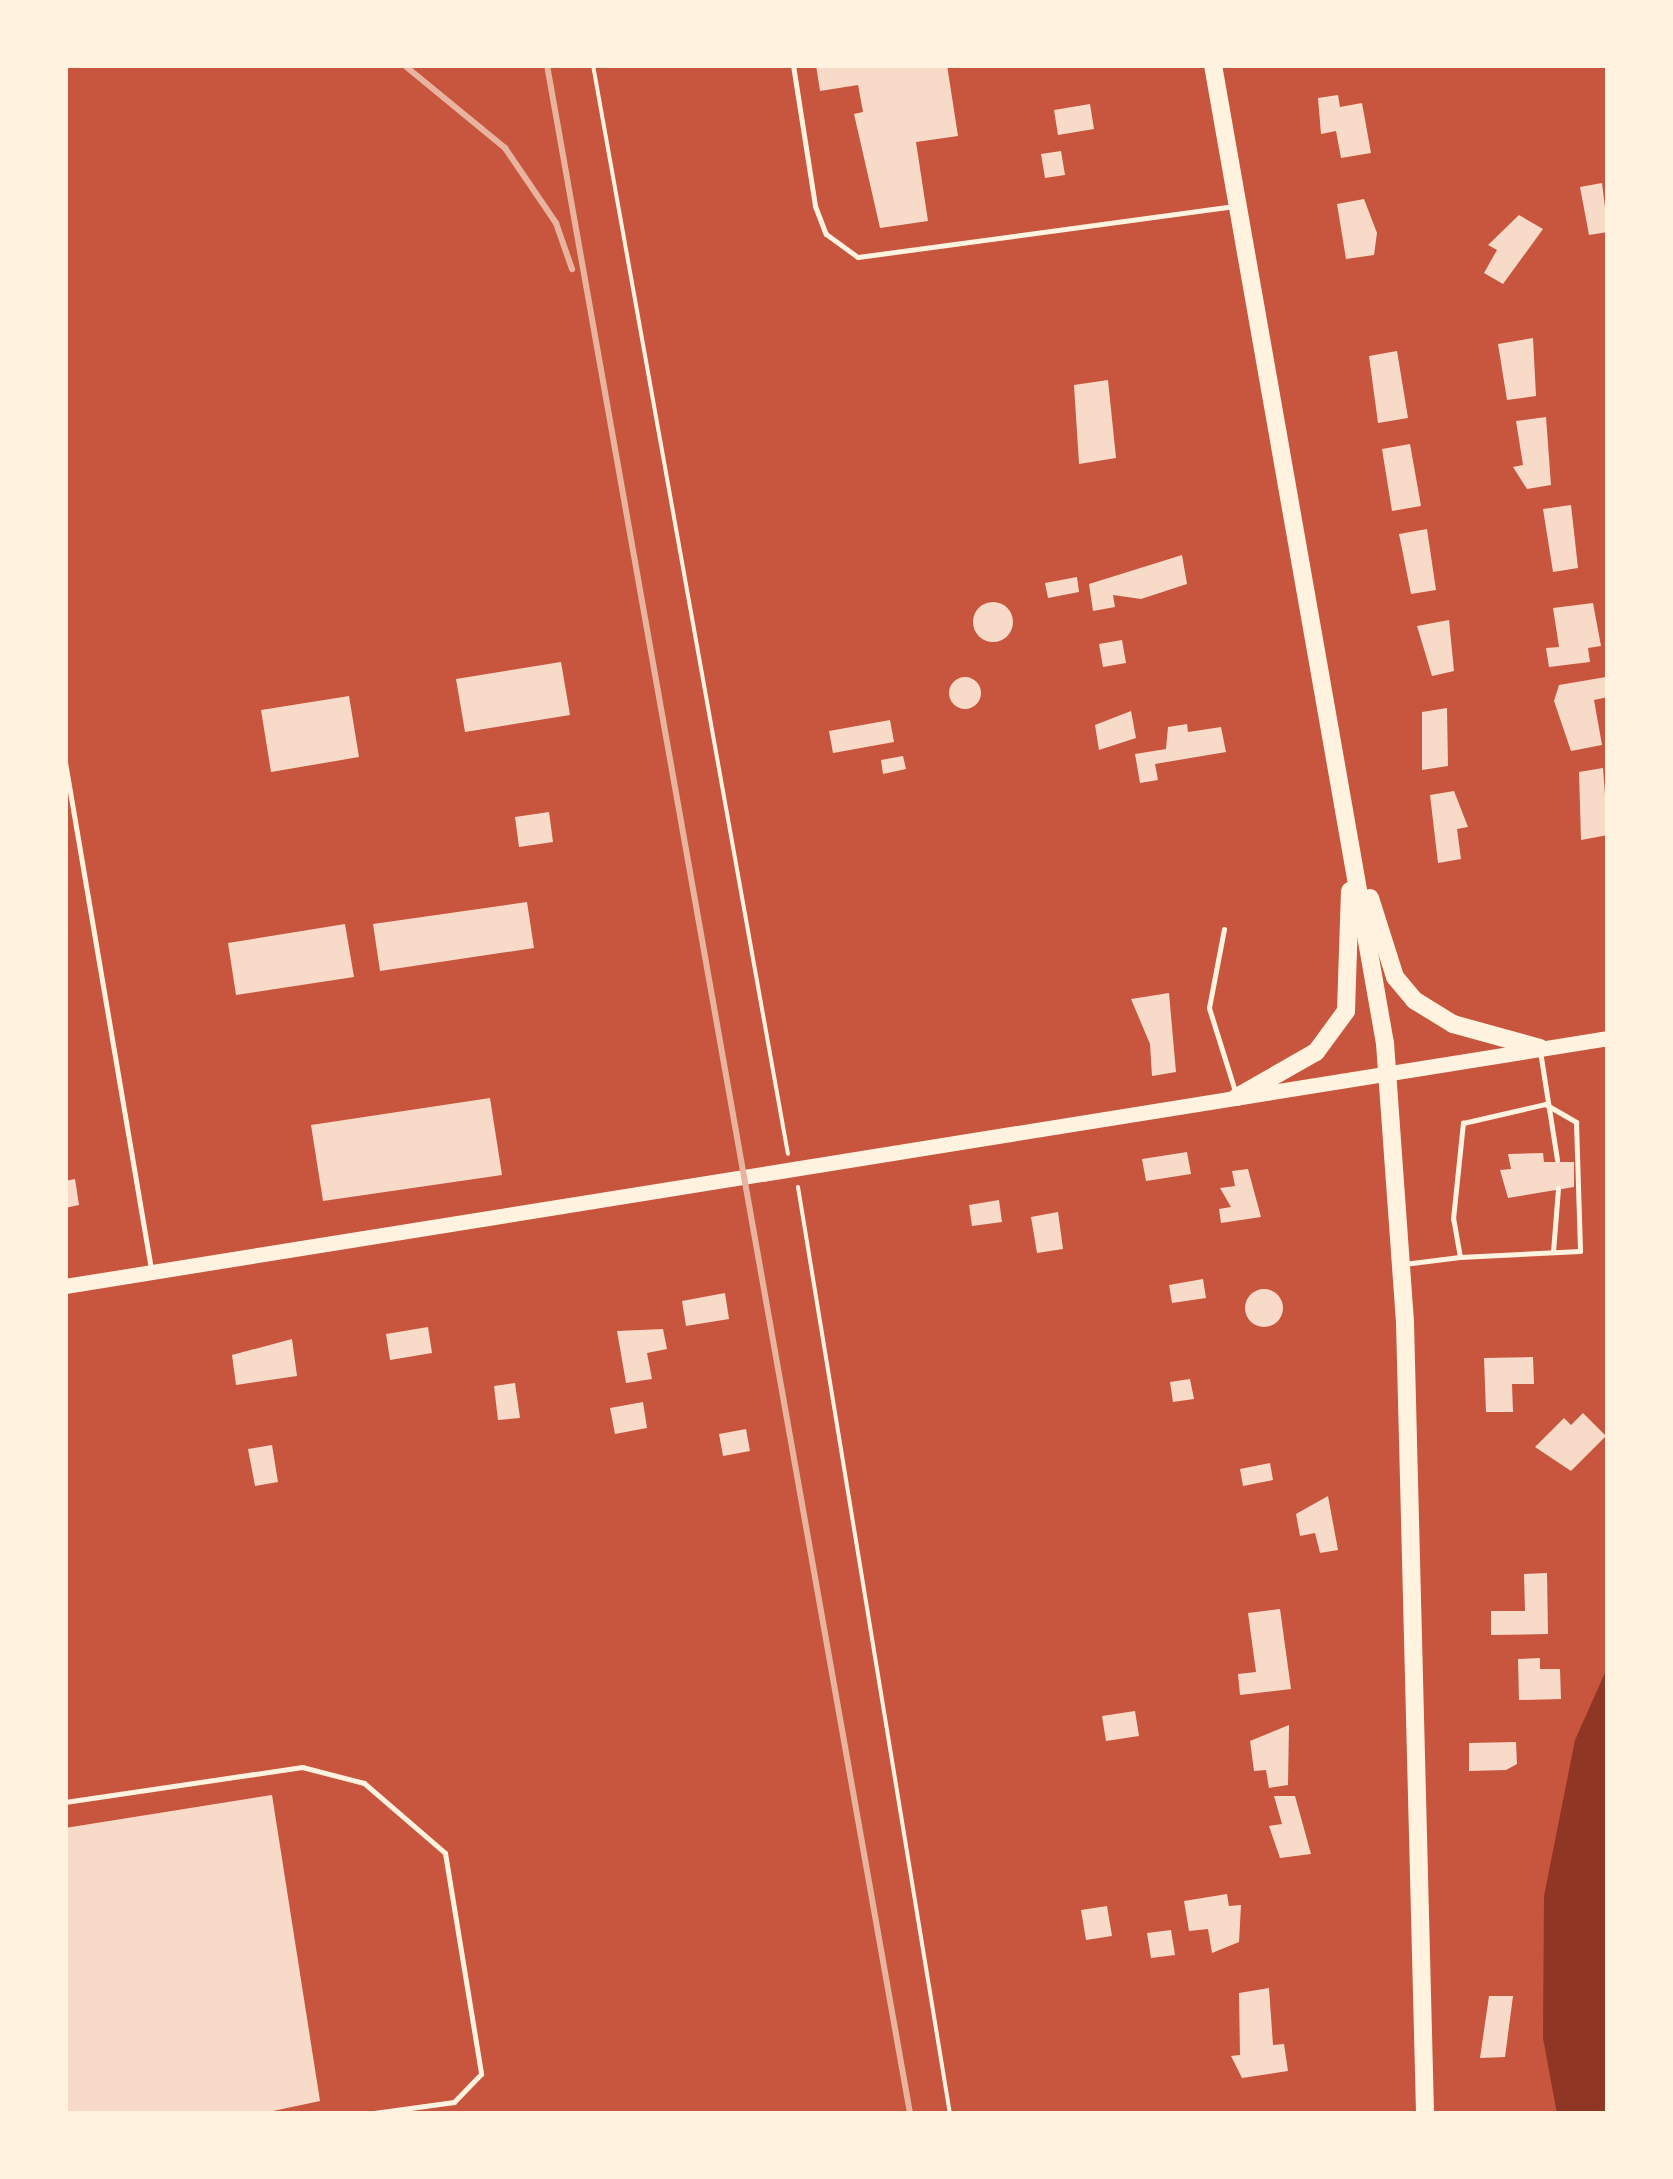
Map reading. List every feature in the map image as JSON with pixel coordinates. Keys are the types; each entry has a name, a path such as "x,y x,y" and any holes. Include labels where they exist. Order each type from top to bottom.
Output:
{"main road":[{"path":"1213,65 1388,1073 1402,1264 1425,2114"},
{"path":"1237,1097 1316,1052 1346,1012 1348,826"},
{"path":"1348,826 1394,977 1432,1015 1540,1048"},
{"path":"65,1286 1608,1038"}],"lane":[{"path":"793,65 815,206 826,234 858,257 1238,206"},
{"path":"65,762 152,1272"},
{"path":"1224,928 1209,1008 1237,1097"},
{"path":"1540,1048 1545,1104 1557,1160"},
{"path":"1402,1264 1580,1251 1576,1122 1545,1104 1464,1123 1452,1219 1460,1258"},
{"path":"1552,1252 1558,1188"},
{"path":"65,1802 302,1766 364,1783 445,1854 481,2074 454,2102 367,2114"}],"path":[{"path":"592,65 772,1100 792,1167 950,2114"}],"shaded area":[{"path":"1608,1666 1608,2114 1557,2114 1543,2038 1544,1896 1575,1740"}],"building":[{"path":"816,65 947,65 958,136 916,142 928,221 880,228 854,114 863,112 858,85 820,91"},
{"path":"1338,95 1340,107 1362,103 1371,153 1341,158 1336,131 1321,134 1318,98"},
{"path":"1090,104 1094,129 1058,135 1054,110"},
{"path":"1061,151 1065,175 1045,178 1041,154"},
{"path":"1602,183 1608,232 1589,235 1580,187"},
{"path":"1364,199 1377,233 1374,255 1346,259 1337,204"},
{"path":"1519,215 1543,229 1503,284 1484,273 1497,250 1488,245"},
{"path":"1533,338 1536,396 1507,400 1498,344"},
{"path":"1397,351 1408,418 1378,423 1369,356"},
{"path":"1108,380 1116,458 1079,464 1074,385"},
{"path":"1546,417 1551,485 1527,489 1513,467 1523,465 1516,421"},
{"path":"1410,444 1421,506 1392,511 1382,449"},
{"path":"1571,505 1578,568 1553,572 1543,509"},
{"path":"1427,529 1436,590 1411,594 1399,534"},
{"path":"1182,555 1187,584 1141,599 1113,595 1115,607 1093,611 1089,584"},
{"path":"1077,577 1079,592 1048,598 1045,583"},
{"path":"993,602 1007,608 1013,622 1007,636 993,642 979,636 973,622 979,608"},
{"path":"1593,603 1601,646 1588,648 1590,662 1549,667 1546,648 1559,647 1553,608"},
{"path":"1449,620 1454,671 1432,676 1417,626"},
{"path":"1122,640 1126,663 1103,667 1099,644"},
{"path":"561,662 570,715 465,732 456,679"},
{"path":"965,677 977,681 981,693 977,705 965,709 953,705 949,693 953,681"},
{"path":"1606,677 1608,697 1594,700 1602,745 1571,751 1554,701 1559,685"},
{"path":"349,696 359,757 271,772 261,710"},
{"path":"1447,708 1448,766 1422,770 1422,712"},
{"path":"1131,711 1136,738 1099,750 1095,725"},
{"path":"890,720 894,742 833,753 829,731"},
{"path":"1187,724 1188,732 1221,727 1226,752 1155,764 1158,780 1140,783 1135,754 1166,749 1168,727"},
{"path":"903,756 906,769 883,774 881,760"},
{"path":"1603,768 1608,835 1581,840 1579,772"},
{"path":"1454,791 1468,827 1457,829 1461,859 1438,863 1430,795"},
{"path":"549,812 553,842 519,847 515,817"},
{"path":"527,902 534,948 380,971 373,924"},
{"path":"345,924 354,977 236,995 228,943"},
{"path":"1169,993 1176,1072 1152,1076 1150,1044 1131,999"},
{"path":"490,1098 502,1175 323,1201 311,1125"},
{"path":"1187,1152 1191,1174 1146,1181 1142,1159"},
{"path":"1543,1153 1544,1162 1574,1162 1574,1187 1508,1198 1500,1170 1511,1169 1508,1154"},
{"path":"1248,1169 1261,1217 1221,1223 1219,1209 1231,1207 1220,1188 1235,1186 1232,1171"},
{"path":"75,1179 79,1205 65,1208 65,1181"},
{"path":"999,1200 1002,1222 972,1226 969,1205"},
{"path":"1058,1212 1063,1249 1037,1253 1031,1217"},
{"path":"1203,1279 1206,1298 1172,1303 1169,1285"},
{"path":"1264,1289 1277,1295 1283,1308 1277,1321 1264,1327 1251,1321 1245,1308 1251,1295"},
{"path":"725,1293 729,1319 686,1326 682,1301"},
{"path":"428,1327 432,1353 390,1360 386,1334"},
{"path":"663,1329 667,1349 647,1353 652,1379 626,1383 617,1331"},
{"path":"292,1339 297,1376 236,1385 232,1355"},
{"path":"1533,1357 1534,1384 1512,1384 1513,1412 1486,1412 1484,1358"},
{"path":"1190,1379 1194,1399 1173,1402 1170,1382"},
{"path":"515,1383 520,1418 498,1420 494,1386"},
{"path":"643,1402 647,1428 615,1434 610,1408"},
{"path":"1583,1413 1606,1436 1571,1471 1535,1447 1564,1418 1571,1425"},
{"path":"746,1429 750,1451 723,1456 719,1434"},
{"path":"272,1445 278,1482 255,1486 248,1449"},
{"path":"1270,1463 1273,1480 1243,1486 1240,1469"},
{"path":"1328,1496 1338,1550 1320,1553 1315,1533 1300,1536 1296,1514"},
{"path":"1547,1573 1548,1634 1491,1635 1491,1611 1525,1611 1524,1574"},
{"path":"1280,1609 1291,1689 1240,1695 1238,1674 1256,1672 1248,1613"},
{"path":"1540,1658 1540,1669 1560,1669 1561,1699 1519,1700 1518,1659"},
{"path":"1135,1711 1139,1736 1106,1741 1102,1716"},
{"path":"1289,1725 1288,1785 1269,1788 1266,1770 1254,1771 1250,1741"},
{"path":"1516,1742 1517,1764 1506,1770 1469,1771 1469,1743"},
{"path":"272,1795 320,2101 259,2114 65,2114 65,1828"},
{"path":"1274,1796 1295,1796 1311,1854 1280,1858 1269,1826 1282,1824"},
{"path":"1227,1894 1229,1906 1241,1905 1239,1942 1212,1953 1208,1929 1189,1931 1184,1901"},
{"path":"1107,1906 1112,1936 1086,1940 1081,1910"},
{"path":"1171,1930 1175,1955 1151,1958 1147,1933"},
{"path":"1269,1988 1273,2045 1284,2044 1288,2071 1242,2078 1231,2056 1240,2055 1239,1993"},
{"path":"1489,1996 1513,1996 1505,2057 1480,2058"}],"railway":[{"path":"404,65 505,148 556,223 572,269"},
{"path":"547,65 910,2114"}]}
